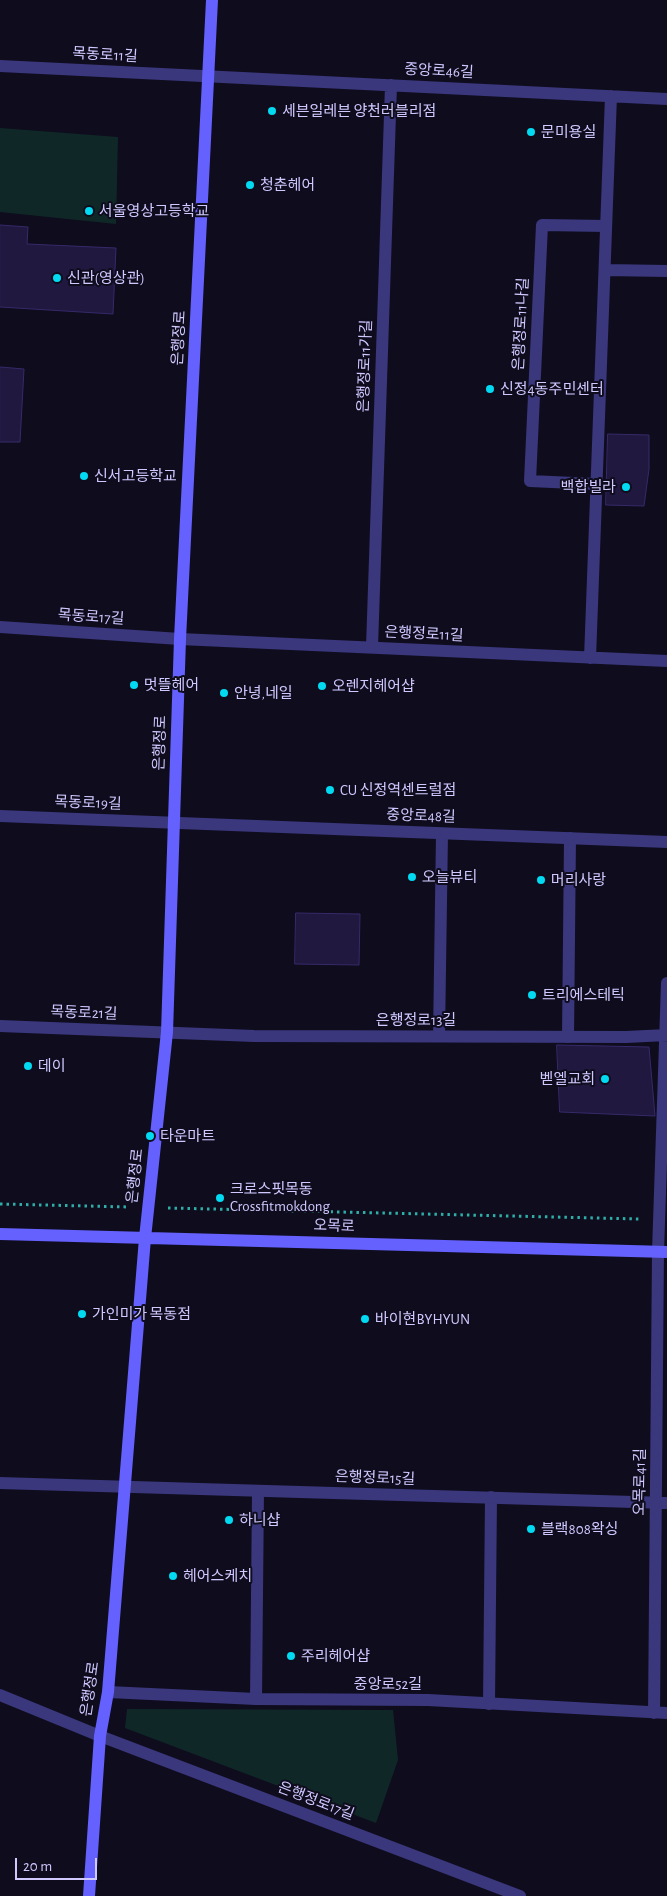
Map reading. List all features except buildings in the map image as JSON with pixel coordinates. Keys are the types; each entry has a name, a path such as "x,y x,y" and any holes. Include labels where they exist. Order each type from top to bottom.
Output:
{"street":[{"name":"은행정로","path":"90,1896 100,1736 108,1692 144,1238 167,1032 180,639 212,0"},
{"name":"목동로11길","path":"0,66 209,76"},
{"name":"중앙로46길","path":"209,76 667,99"},
{"name":"은행정로11가길","path":"372,647 391,85"},
{"path":"590,658 611,96"},
{"name":"은행정로11나길","path":"596,484 530,482 542,225 606,226"},
{"path":"604,270 667,271"},
{"name":"목동로17길","path":"0,627 180,639"},
{"name":"은행정로11길","path":"180,639 667,661"},
{"name":"목동로19길","path":"0,816 174,823"},
{"name":"중앙로48길","path":"174,823 667,842"},
{"path":"439,1036 442,834"},
{"path":"568,1037 570,838"},
{"path":"666,1036 667,983"},
{"name":"목동로21길","path":"0,1026 167,1032"},
{"name":"은행정로13길","path":"167,1032 254,1036 666,1036"},
{"name":"오목로41길","path":"661,1713 663,1252 660,1220 666,1036"},
{"name":"오목로","path":"0,1234 663,1252"},
{"path":"0,1483 125,1486"},
{"name":"은행정로15길","path":"125,1486 661,1503"},
{"path":"256,1699 258,1491"},
{"path":"489,1704 491,1497"},
{"name":"중앙로52길","path":"108,1692 256,1699 428,1700 661,1713"},
{"name":"은행정로17길","path":"0,1695 100,1736 520,1896"}],"path":[{"path":"0,1204 660,1220"}],"green space":[{"path":"0,128 118,137 116,224 0,212"},
{"path":"127,1709 393,1710 398,1760 376,1823 125,1728"}],"place":[{"name":"세븐일레븐 양천러블리점","path":"272,111"},
{"name":"문미용실","path":"531,132"},
{"name":"청춘헤어","path":"250,185"},
{"name":"서울영상고등학교","path":"89,211"},
{"name":"신관(영상관)","path":"57,278"},
{"name":"신정4동주민센터","path":"490,389"},
{"name":"신서고등학교","path":"84,476"},
{"name":"백합빌라","path":"626,487"},
{"name":"멋뜰헤어","path":"134,685"},
{"name":"오렌지헤어샵","path":"322,686"},
{"name":"안녕,네일","path":"224,693"},
{"name":"CU 신정역센트럴점","path":"330,790"},
{"name":"오늘뷰티","path":"412,877"},
{"name":"머리사랑","path":"541,880"},
{"name":"트리에스테틱","path":"532,995"},
{"name":"데이","path":"28,1066"},
{"name":"벧엘교회","path":"605,1079"},
{"name":"타운마트","path":"150,1136"},
{"name":"크로스핏목동 Crossfitmokdong","path":"220,1198"},
{"name":"가인미가 목동점","path":"82,1314"},
{"name":"바이현BYHYUN","path":"365,1319"},
{"name":"하니샵","path":"229,1520"},
{"name":"블랙808왁싱","path":"531,1529"},
{"name":"헤어스케치","path":"173,1576"},
{"name":"주리헤어샵","path":"291,1656"}]}
